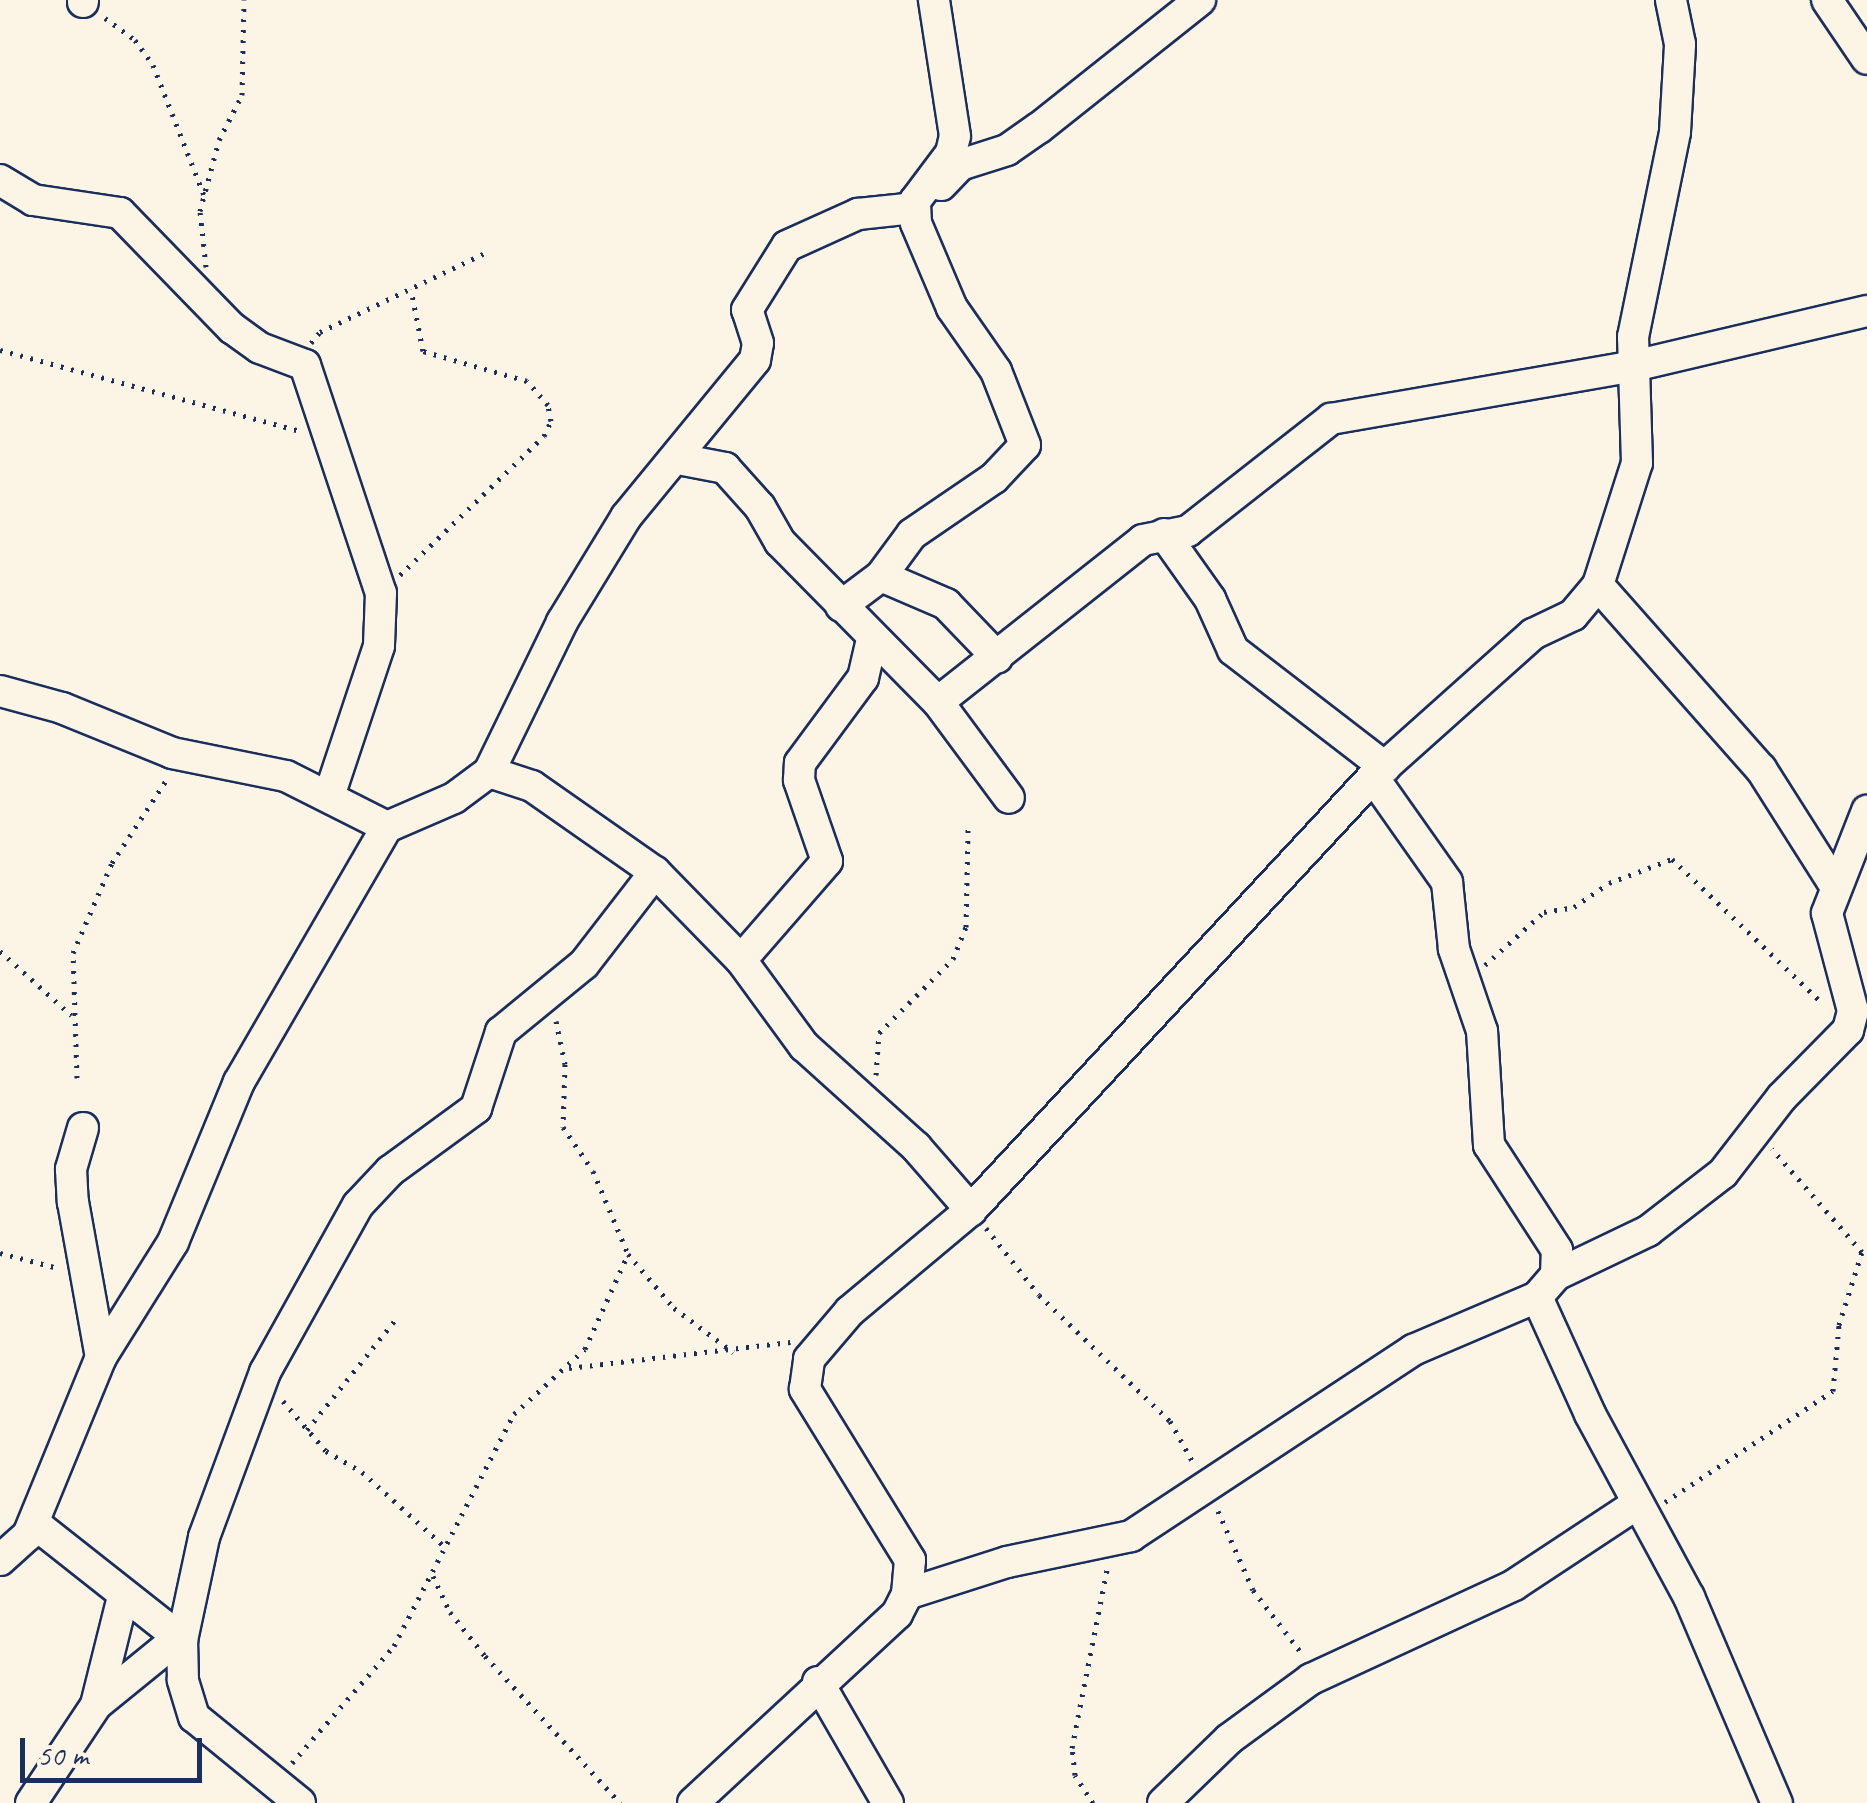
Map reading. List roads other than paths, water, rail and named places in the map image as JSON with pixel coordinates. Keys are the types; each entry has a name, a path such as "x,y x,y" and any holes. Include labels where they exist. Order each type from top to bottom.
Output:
{"street":[{"path":"918,200 952,154 955,136 934,0"},
{"path":"0,1560 34,1523 100,1357 173,1242 239,1082 387,826 454,798 489,772 562,622 626,516 678,459 758,356 747,310 787,246 858,214 918,200 946,182 960,165 1007,150 1200,0"},
{"path":"693,1803 818,1682 896,1614 907,1594 910,1560 804,1389 804,1368 836,1328 971,1210 1379,772 1533,634 1573,615 1598,585 1637,463 1634,337 1675,132 1680,44 1671,0"},
{"path":"1827,0 1867,59"},
{"path":"0,180 33,200 120,212 248,339 305,365 381,593 379,646 330,793"},
{"path":"841,606 881,576 912,534 994,478 1024,444 996,370 952,308 918,200"},
{"path":"938,702 1114,561 1164,534 1188,532 1331,418 1634,366 1867,311"},
{"path":"678,459 724,468 760,507 780,542 938,702 1009,798"},
{"path":"1164,534 1210,599 1234,650 1379,772 1447,882 1464,983 1482,1031 1489,1145 1556,1250 1547,1286 1640,1510 1689,1598 1778,1803"},
{"path":"881,576 946,604 996,657"},
{"path":"1598,585 1760,769 1834,884"},
{"path":"741,960 827,861 800,763 864,678 872,638"},
{"path":"0,691 179,754 217,758 330,793 387,826"},
{"path":"489,772 532,786 655,872 741,960 804,1046 878,1113 971,1210"},
{"path":"907,1594 1008,1562 1131,1536 1413,1350 1547,1286 1648,1231 1723,1173 1782,1096 1848,1030 1852,1011 1827,913 1834,884 1867,811"},
{"path":"300,1803 266,1794 194,1717 186,1702 179,1639 204,1538 266,1372 358,1205 390,1171 476,1108 501,1032 584,964 655,872"},
{"path":"83,1128 71,1169 100,1357"},
{"path":"1164,1803 1229,1739 1311,1679 1514,1585 1640,1510"},
{"path":"34,1523 179,1639"},
{"path":"96,1705 123,1598"},
{"path":"31,1803 96,1705 179,1639"},
{"path":"818,1682 888,1803"}]}
